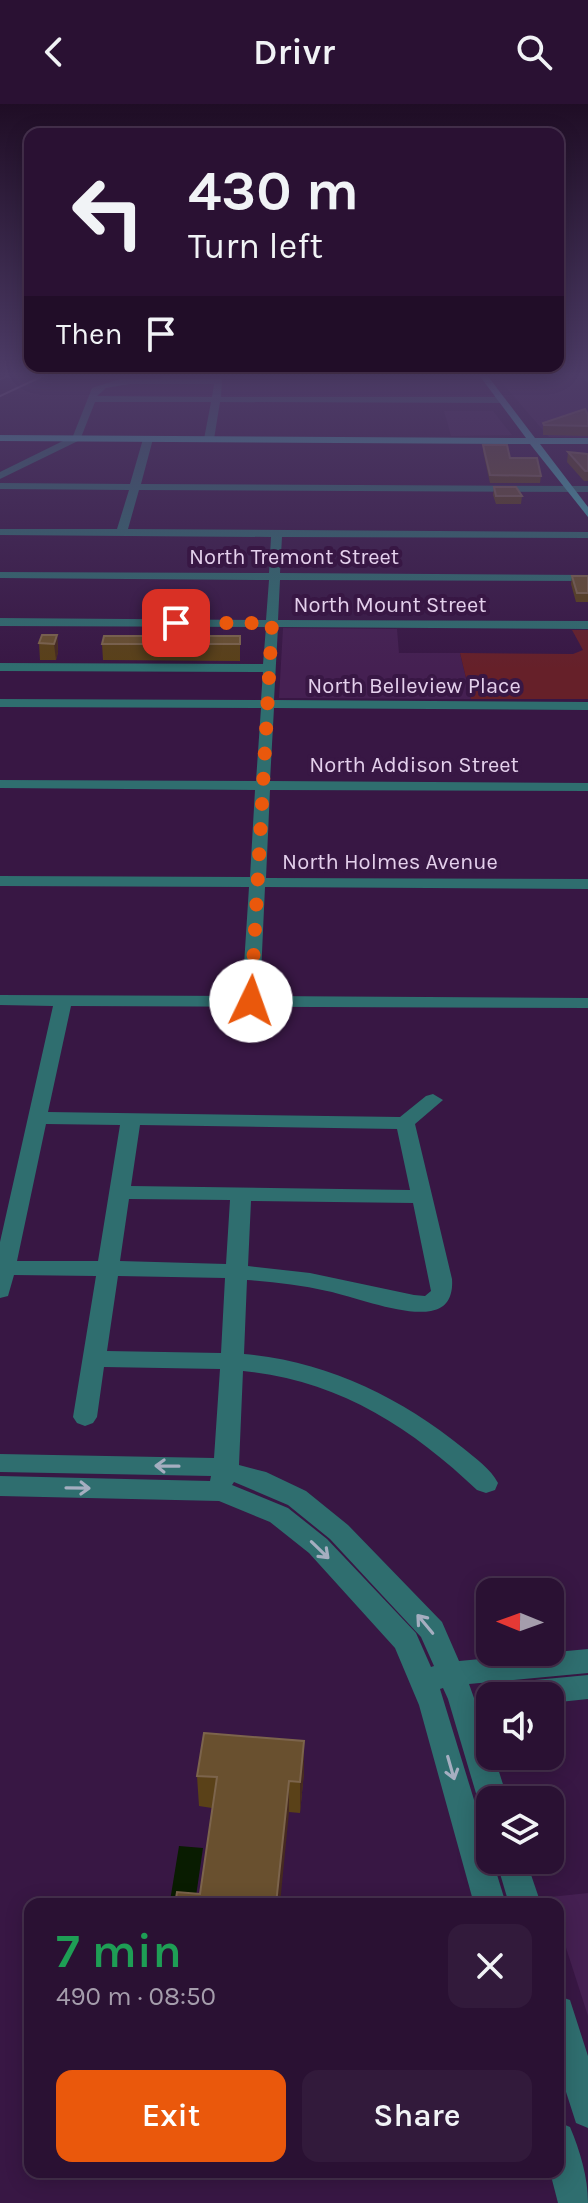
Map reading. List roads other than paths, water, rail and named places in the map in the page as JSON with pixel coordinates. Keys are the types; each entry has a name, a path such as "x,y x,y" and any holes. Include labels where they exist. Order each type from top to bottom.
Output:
{"main road":[{"path":"556,473 588,514"}],"street":[{"path":"122,532 138,473"},
{"path":"0,486 588,489"},
{"path":"0,532 588,535"},
{"path":"251,1001 277,533"},
{"name":"North Tremont Street","path":"0,575 588,578"},
{"name":"North Mount Street","path":"0,622 588,625"},
{"path":"0,667 269,668"},
{"name":"North Belleview Place","path":"0,703 588,706"},
{"name":"North Addison Street","path":"0,784 588,787"},
{"name":"North Holmes Avenue","path":"0,881 588,884"},
{"path":"0,1000 588,1003"},
{"path":"0,1291 63,1000"},
{"path":"38,1118 405,1123 433,1100"},
{"path":"85,1417 131,1119"},
{"path":"5,1268 237,1273 311,1280 399,1302 429,1304 442,1294 441,1279 405,1123"},
{"path":"121,1192 422,1197"},
{"path":"223,1480 241,1194"},
{"path":"94,1359 274,1366 353,1389 410,1421 463,1461 486,1483"},
{"path":"0,1463 223,1480 244,1498 279,1515 318,1546 406,1641 428,1693 488,1898"},
{"path":"0,1486 257,1479 297,1498 339,1532 432,1630 474,1691 491,1786"},
{"path":"474,1691 588,1661"},
{"path":"428,1693 588,1687"},
{"path":"515,1874 523,1898"},
{"path":"564,2032 588,2111"},
{"path":"564,2160 576,2203"}]}
